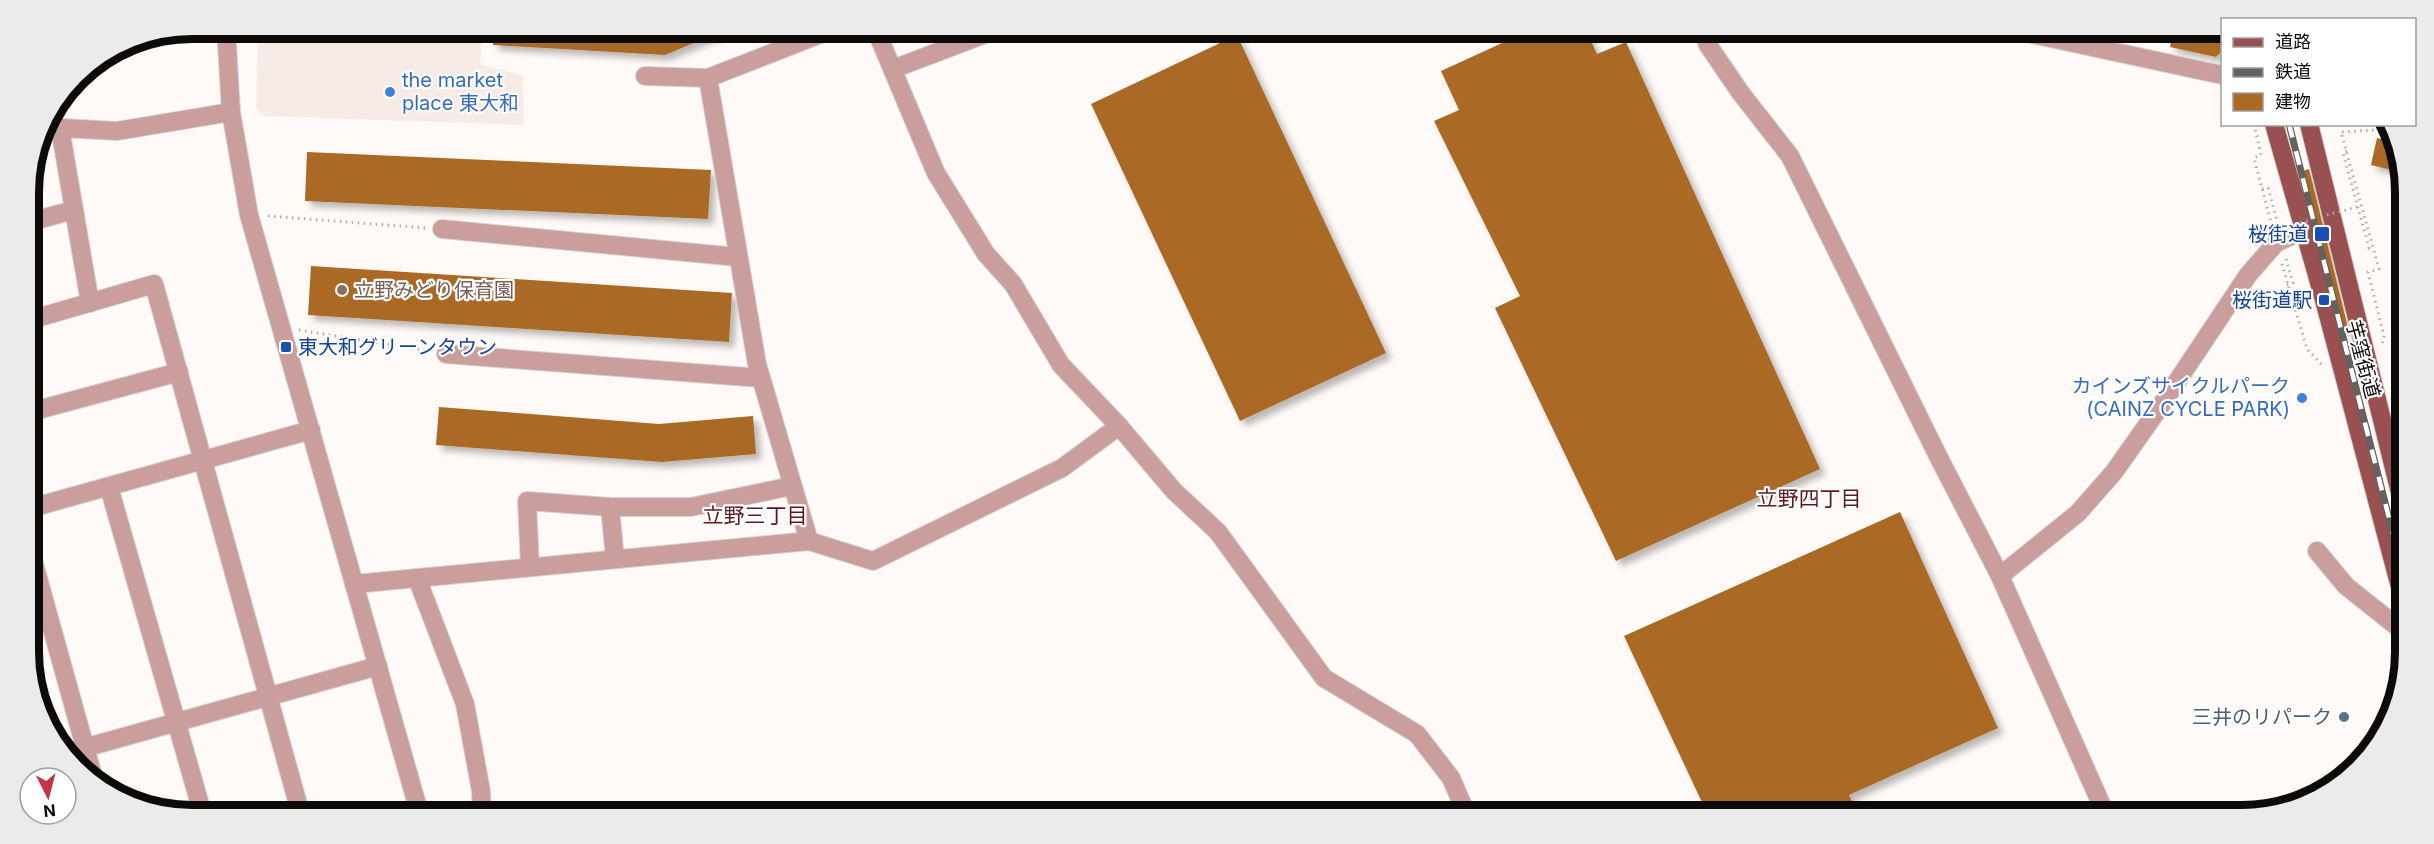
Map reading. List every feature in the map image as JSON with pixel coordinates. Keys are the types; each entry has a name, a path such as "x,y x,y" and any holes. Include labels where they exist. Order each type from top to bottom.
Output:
{"main road":[{"name":"芋窪街道","path":"2275,126 2308,224 2395,567"},
{"name":"芋窪街道","path":"2310,126 2395,452"}],"street":[{"path":"227,39 231,112 249,215 417,805"},
{"path":"645,76 708,78 808,39"},
{"path":"880,39 936,173 986,254 1013,284 1061,365 1119,426 1174,491 1218,532 1324,678 1417,734 1451,778 1463,805"},
{"path":"893,69 972,39"},
{"path":"1706,39 1721,64 1790,156 2000,576 2102,805"},
{"path":"2055,39 2221,75"},
{"path":"708,78 761,378 809,541"},
{"path":"54,127 117,131 231,112"},
{"path":"53,130 74,210 90,303"},
{"path":"39,219 74,210"},
{"path":"2000,576 2078,513 2114,472 2248,275 2280,240 2308,224"},
{"path":"442,229 738,257"},
{"path":"39,317 153,284 298,805"},
{"path":"446,354 761,378"},
{"path":"39,410 178,372"},
{"path":"354,584 809,541 873,561 1062,468 1119,426"},
{"path":"39,506 311,430"},
{"path":"530,567 526,501 610,507 691,507 792,486"},
{"path":"109,487 200,805"},
{"path":"610,507 615,559"},
{"path":"2317,551 2346,586 2395,625"},
{"path":"417,578 465,704 482,805"},
{"path":"39,583 90,765"},
{"path":"75,750 378,666"}],"path":[{"path":"2254,126 2261,155 2254,158 2293,283 2287,285"},
{"path":"2382,132 2372,130 2341,132 2379,269 2368,272 2384,336 2382,345"},
{"path":"2347,151 2343,153 2357,207 2369,248 2373,246"},
{"path":"2262,189 2268,188 2287,285 2307,349 2325,367"},
{"path":"2327,215 2357,207"},
{"path":"249,215 442,229"},
{"path":"2280,240 2308,224"},
{"path":"281,328 446,354"}],"shaded area":[{"name":"the market place 東大和","path":"258,39 482,39 480,64 523,76 524,125 263,116 256,109"}],"building":[{"path":"493,39 703,39 665,55 493,45"},
{"path":"1229,39 1239,39 1386,353 1240,421 1091,104"},
{"path":"1511,39 1590,39 1597,54 1626,42 1820,469 1616,561 1495,308 1520,296 1434,121 1459,110 1441,71"},
{"path":"2172,39 2221,39 2221,52 2216,57 2170,47"},
{"path":"2377,138 2386,140 2393,170 2371,165"},
{"path":"307,152 711,170 708,219 305,201"},
{"path":"2309,169 2349,332 2344,333 2299,172"},
{"path":"311,266 732,293 729,342 308,315"},
{"path":"439,407 659,424 753,416 756,454 662,462 436,445"},
{"path":"1900,512 1998,728 1849,795 1854,805 1703,805 1624,636"}],"railway":[{"path":"2290,126 2395,542"}],"place":[{"name":"the market place 東大和","path":"390,92"},
{"name":"桜街道","path":"2322,234"},
{"name":"立野みどり保育園","path":"342,290"},
{"name":"桜街道駅","path":"2324,300"},
{"name":"東大和グリーンタウン","path":"286,347"},
{"name":"カインズサイクルパーク (CAINZ CYCLE PARK)","path":"2302,398"},
{"name":"三井のリパーク","path":"2344,717"}],"district":[{"name":"立野四丁目","path":"1809,499"},
{"name":"立野三丁目","path":"755,516"}]}
